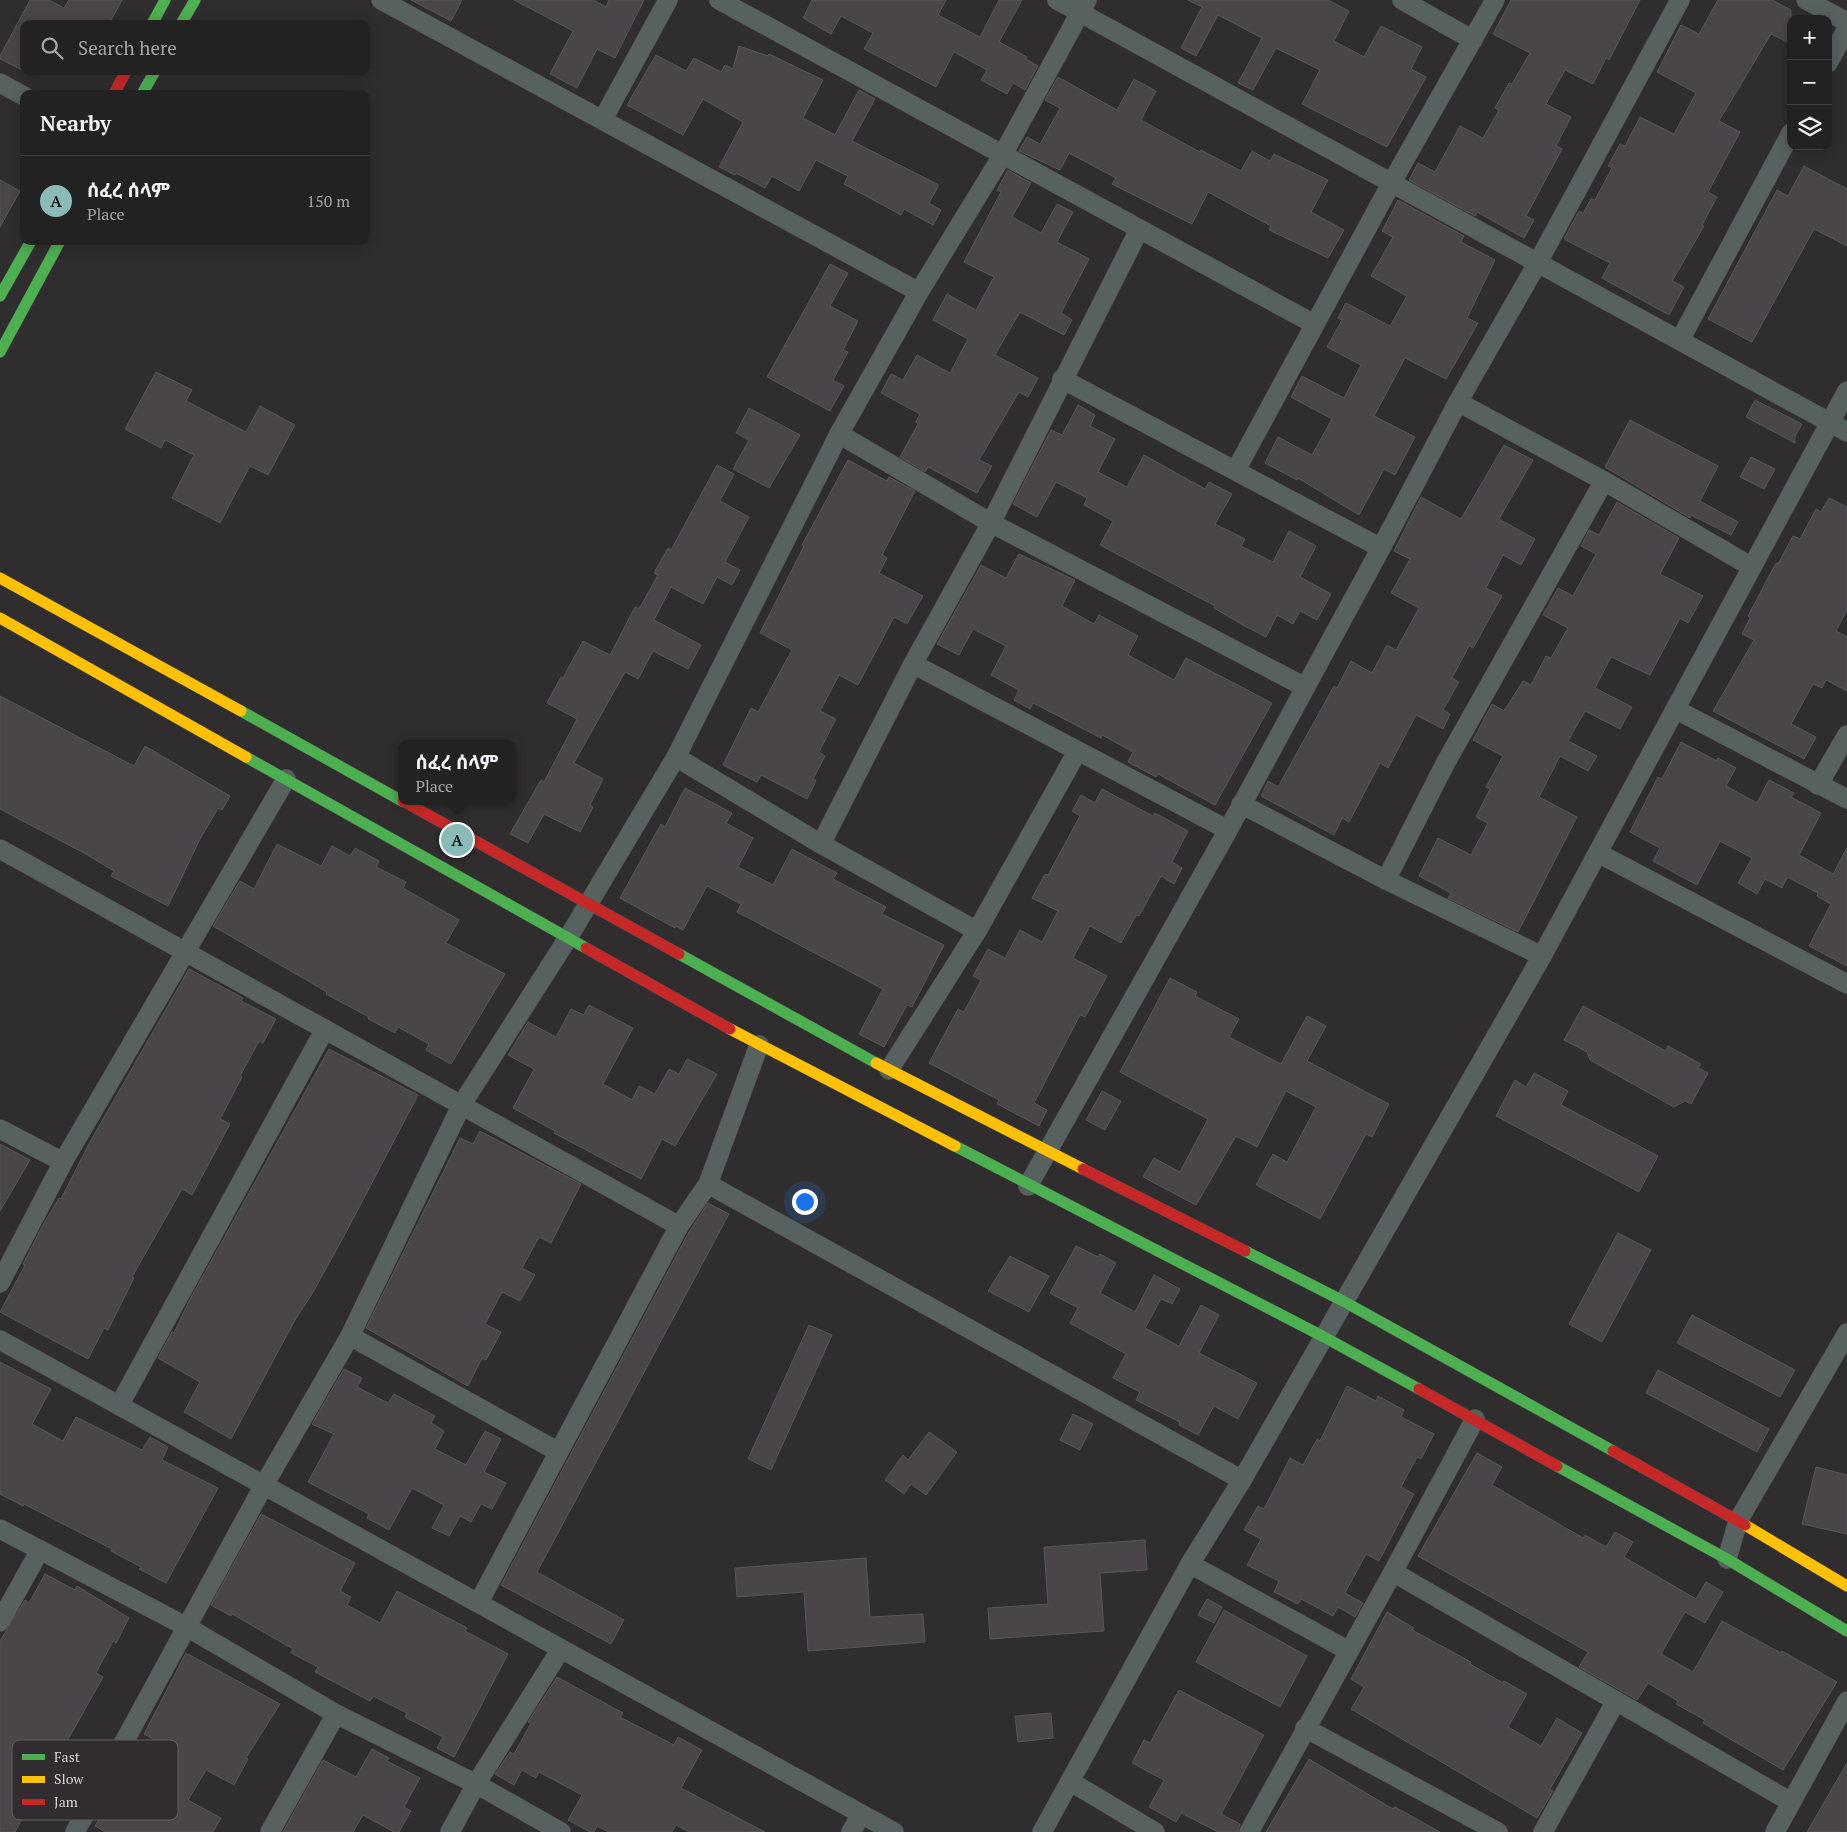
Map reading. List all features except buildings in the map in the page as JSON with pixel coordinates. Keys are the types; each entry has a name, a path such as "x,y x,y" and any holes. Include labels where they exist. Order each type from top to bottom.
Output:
{"main road":[{"path":"154,20 165,0"},
{"path":"183,20 195,0"},
{"path":"116,90 124,75"},
{"path":"144,90 153,75"},
{"path":"0,296 29,245"},
{"path":"0,352 58,245"},
{"path":"0,578 398,799"},
{"path":"0,618 759,1045 1028,1186 1324,1337 1726,1559 1847,1631"},
{"path":"409,805 889,1070 1048,1149 1343,1301 1738,1521 1847,1586"}],"street":[{"path":"381,0 919,292"},
{"path":"603,119 668,0"},
{"path":"719,0 1002,156 1314,324"},
{"path":"1057,0 1083,6 1537,264 1847,432"},
{"path":"1402,0 1473,40"},
{"path":"1236,470 1392,182 1495,0"},
{"path":"1028,1186 1228,830 1458,402 1537,264 1680,0"},
{"path":"1806,0 1847,22"},
{"path":"125,1740 264,1485 350,1336 462,1104 568,938 676,756 839,434 919,292 1002,156 1083,6"},
{"path":"1830,60 1847,28"},
{"path":"0,83 20,94"},
{"path":"1680,340 1787,140"},
{"path":"821,844 913,664 991,523 1062,379 1139,230"},
{"path":"1062,379 1381,548"},
{"path":"1042,1832 1190,1564 1242,1480 1542,956 1847,391"},
{"path":"1458,402 1604,481 1752,567"},
{"path":"839,434 991,523 1305,687"},
{"path":"1386,880 1449,755 1604,481"},
{"path":"913,664 1228,830"},
{"path":"1675,709 1847,799"},
{"path":"1818,785 1847,735"},
{"path":"889,1070 977,931 1077,752"},
{"path":"676,756 821,844 977,931"},
{"path":"0,1283 63,1162 184,951 286,779"},
{"path":"1241,804 1386,880 1542,956"},
{"path":"0,848 679,1226"},
{"path":"1598,853 1847,984"},
{"path":"120,1404 325,1029"},
{"path":"479,1602 679,1226 708,1184 759,1045"},
{"path":"0,1129 63,1162"},
{"path":"708,1184 1242,1480"},
{"path":"1726,1559 1738,1521 1847,1333"},
{"path":"350,1336 558,1451"},
{"path":"0,1340 120,1404 894,1832"},
{"path":"1249,1832 1475,1420"},
{"path":"0,1529 187,1627 336,1714 476,1784 561,1832"},
{"path":"0,1622 40,1550"},
{"path":"1190,1564 1349,1651"},
{"path":"1393,1572 1791,1802"},
{"path":"450,1832 476,1784 561,1649"},
{"path":"1543,1832 1616,1701"},
{"path":"1775,1832 1847,1701"},
{"path":"270,1832 336,1714"},
{"path":"1306,1728 1498,1832"},
{"path":"1070,1782 1155,1832"},
{"path":"851,1832 861,1815"},
{"path":"75,1832 82,1820"}],"traffic: fast":[{"path":"154,20 165,0"},
{"path":"183,20 195,0"},
{"path":"144,90 153,75"},
{"path":"0,296 29,245"},
{"path":"0,352 58,245"},
{"path":"241,711 398,799"},
{"path":"246,757 586,948"},
{"path":"679,954 876,1063"},
{"path":"955,1146 1324,1337 1419,1389"},
{"path":"1245,1251 1343,1301 1613,1451"},
{"path":"1557,1466 1727,1559 1847,1631"}],"traffic: slow":[{"path":"0,578 241,711"},
{"path":"0,618 246,757"},
{"path":"730,1029 955,1146"},
{"path":"876,1063 1083,1169"},
{"path":"1745,1525 1847,1586"}],"traffic: jam":[{"path":"116,90 124,75"},
{"path":"410,805 679,954"},
{"path":"586,948 730,1029"},
{"path":"1083,1169 1245,1251"},
{"path":"1419,1389 1557,1466"},
{"path":"1613,1451 1745,1525"}],"place":[{"name":"ሰፈረ ሰላም","path":"457,840"}]}
